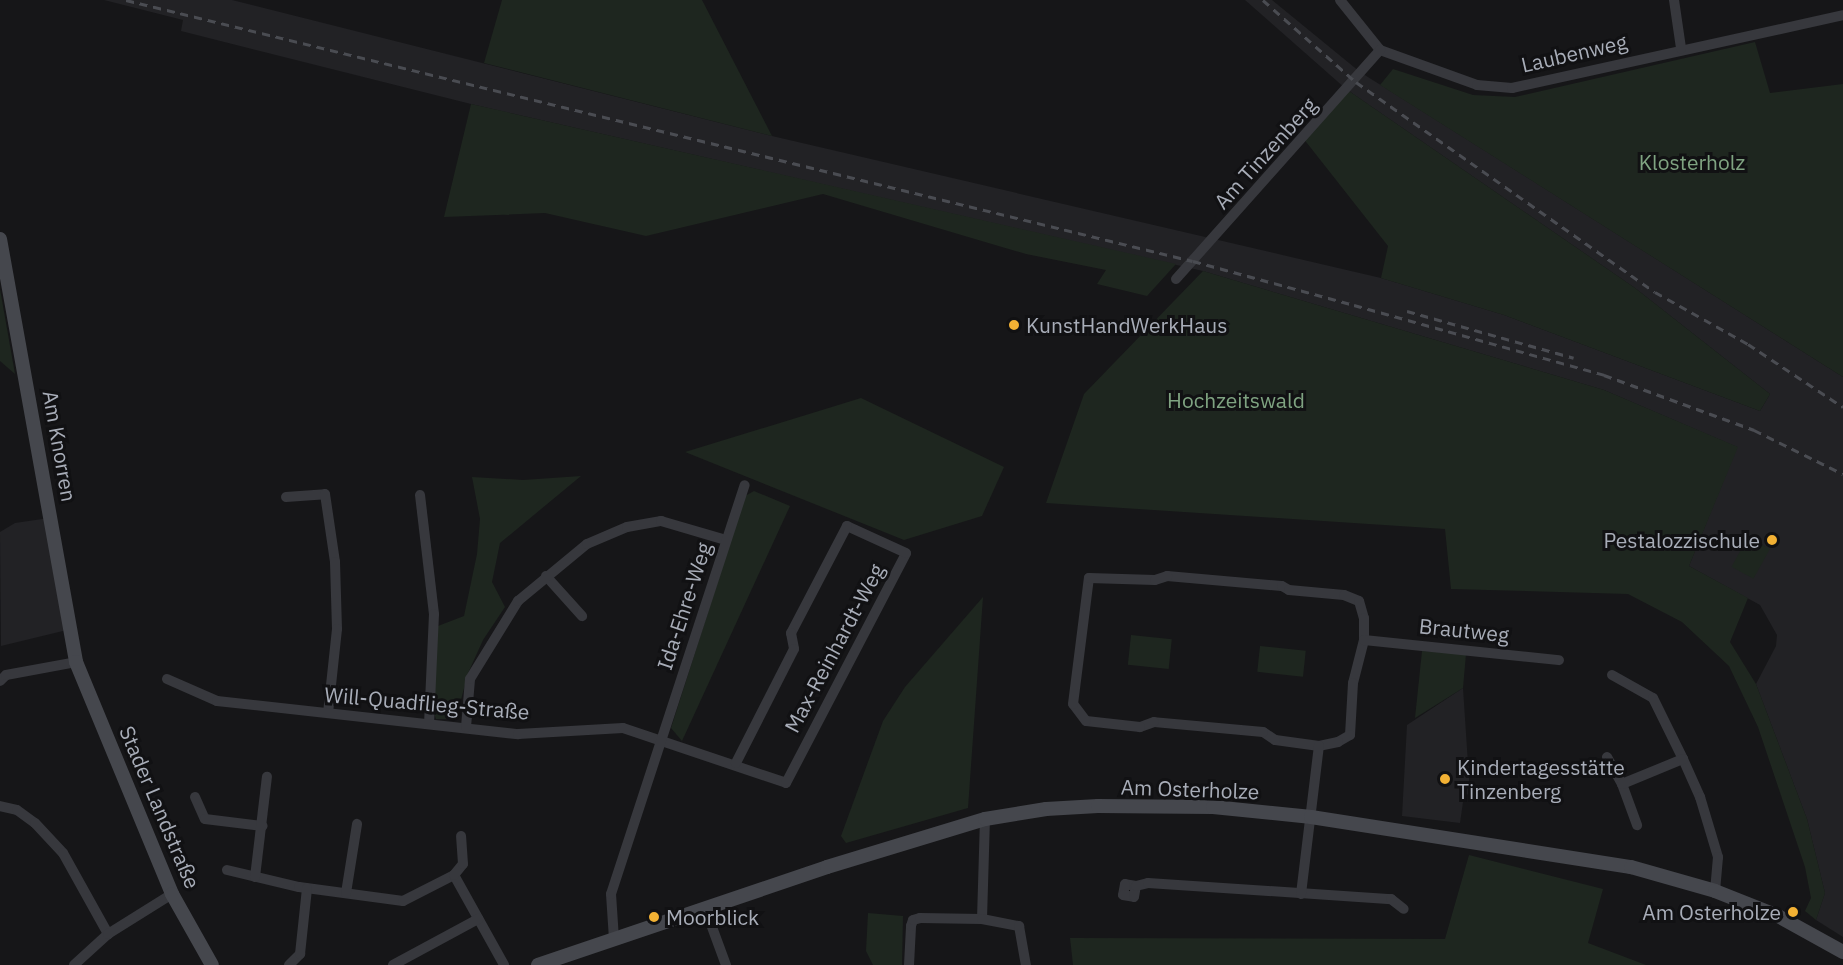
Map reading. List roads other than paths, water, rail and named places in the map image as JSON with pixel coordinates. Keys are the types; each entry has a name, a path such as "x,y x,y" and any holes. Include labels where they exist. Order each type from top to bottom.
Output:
{"street":[{"path":"1340,0 1380,50"},
{"path":"1674,0 1681,48"},
{"name":"Laubenweg","path":"1380,50 1477,85 1512,87 1681,48 1843,15"},
{"name":"Am Tinzenberg","path":"1176,279 1380,50"},
{"name":"Am Knorren","path":"0,240 75,662"},
{"name":"Ida-Ehre-Weg","path":"660,740 703,620 745,484"},
{"path":"286,497 325,494 335,562 337,629 328,713"},
{"path":"420,495 434,614 429,723"},
{"path":"466,727 470,679 518,601 587,544 638,525 661,520 726,540"},
{"name":"Max-Reinhardt-Weg","path":"660,740 736,763 786,783 906,553 847,526 791,633 794,649 736,763"},
{"path":"546,576 582,616"},
{"path":"1167,576 1344,595 1359,601 1364,618 1364,640 1353,683 1350,735 1338,742 1318,746 1275,740 1263,732 1154,722 1140,727 1086,721 1074,704 1089,578 1155,580 1167,576"},
{"name":"Brautweg","path":"1364,640 1559,660"},
{"path":"0,681 6,675 75,662"},
{"name":"Stader Landstraße","path":"75,662 172,894 212,965"},
{"path":"1612,675 1653,698 1683,759 1700,797 1719,857 1715,891"},
{"name":"Will-Quadflieg-Straße","path":"166,679 217,701 518,734 622,728 660,740"},
{"path":"614,939 611,894 660,740"},
{"path":"1301,894 1318,746"},
{"path":"1607,757 1622,784 1637,825"},
{"path":"1622,784 1683,759"},
{"path":"255,877 263,826 267,777"},
{"path":"195,797 205,819 263,826"},
{"path":"0,806 16,810 35,823 63,853 108,934"},
{"name":"Am Osterholze","path":"538,965 705,908 985,819 1046,808 1098,806 1214,807 1311,817 1631,867 1715,891 1778,916 1843,952"},
{"path":"982,919 985,819"},
{"path":"346,893 357,824"},
{"path":"227,870 307,888 403,901 454,875 463,864 461,836"},
{"path":"454,875 504,965"},
{"path":"1136,886 1148,883 1391,899 1404,909"},
{"path":"289,965 300,954 307,888"},
{"path":"74,965 108,934 172,894"},
{"path":"705,908 726,965"},
{"path":"393,965 478,919"},
{"path":"909,965 914,920 982,919 1019,926 1026,965"}],"railway":[{"path":"126,0 1193,261 1354,305 1604,375 1754,430 1843,474"},
{"path":"1263,0 1356,82 1655,292 1748,344 1843,407"},
{"path":"1407,311 1574,358"}],"place":[{"name":"KunstHandWerkHaus","path":"1014,325"},
{"name":"Pestalozzischule","path":"1772,540"},
{"name":"Kindertagesstätte Tinzenberg","path":"1445,779"},
{"name":"Am Osterholze","path":"1793,912"},
{"name":"Moorblick","path":"654,917"}],"park label":[{"name":"Klosterholz","path":"1692,162"},
{"name":"Hochzeitswald","path":"1236,400"}]}
